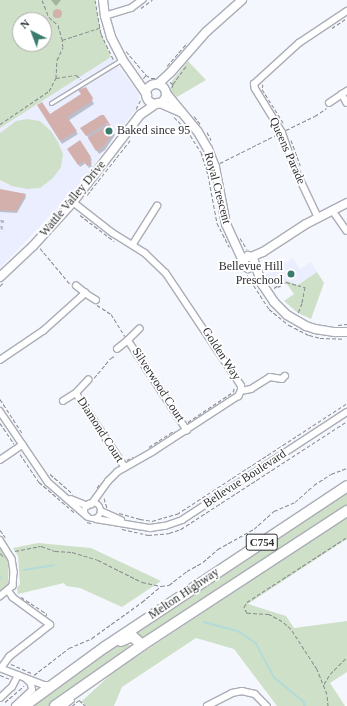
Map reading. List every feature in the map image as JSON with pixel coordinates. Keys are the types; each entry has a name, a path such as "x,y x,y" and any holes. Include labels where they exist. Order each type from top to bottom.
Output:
{"highway":[{"name":"Melton Highway","path":"24,706 177,598 347,486"},
{"name":"Melton Highway","path":"55,706 176,622 347,510"},
{"path":"54,684 75,673 127,637 134,637 142,645"}],"street":[{"path":"103,0 105,16 119,61 141,81 163,86 166,92"},
{"path":"105,16 130,8 142,0"},
{"path":"145,96 150,87 170,73 206,32 242,0"},
{"name":"Queens Parade","path":"318,218 292,165 282,133 255,89 254,84 299,43 347,11"},
{"path":"141,81 145,96 151,102 159,103 165,99 170,73"},
{"name":"Royal Crescent","path":"166,92 198,132 211,157 217,176 222,212 229,232 237,247 250,261 258,278 277,305 297,322 323,331 347,332"},
{"path":"329,103 345,93 347,102"},
{"name":"Wattle Valley Drive","path":"3,278 73,202 137,114 145,96"},
{"name":"Royal Crescent","path":"159,103 181,112"},
{"name":"Wattle Valley Drive","path":"137,114 159,103"},
{"name":"Golden Way","path":"73,202 112,233 133,244 152,259 173,282 241,385 239,396 186,427 142,459 123,465 90,505"},
{"path":"250,261 318,218 347,203"},
{"path":"133,244 157,206"},
{"path":"333,211 347,231"},
{"path":"74,286 94,301"},
{"path":"0,360 43,331 84,293"},
{"name":"Silverwood Court","path":"118,347 139,329"},
{"name":"Silverwood Court","path":"128,340 186,427"},
{"path":"241,391 251,389 270,377 282,379 285,376"},
{"name":"Diamond Court","path":"63,401 76,393 87,381"},
{"name":"Diamond Court","path":"76,393 123,465"},
{"path":"0,411 42,475 86,519"},
{"name":"Bellevue Boulevard","path":"86,519 157,528 182,520 347,412"},
{"path":"0,460 22,445"},
{"path":"95,521 100,516 102,490"},
{"path":"60,494 90,505 86,510 86,519"},
{"name":"Bellevue Boulevard","path":"90,505 100,508 109,515 136,526"},
{"path":"0,540 14,565 14,583 8,591 0,597"},
{"path":"8,591 13,598 50,625 5,661 0,668 44,685 54,684"},
{"path":"2,700 12,687 18,675"},
{"path":"14,706 32,692 29,678"},
{"path":"207,706 233,689 246,688 260,693 270,706"},
{"path":"216,700 232,693 247,691 259,697 267,706"}],"lane":[{"path":"51,103 119,61"},
{"path":"64,706 94,678"}],"path":[{"path":"0,124 50,91 56,78 57,60 63,47 62,40 58,25 49,17 42,0"},
{"path":"95,0 100,28 106,45 119,61"},
{"path":"331,29 347,18"},
{"path":"62,40 100,28"},
{"path":"125,50 146,76 141,81"},
{"path":"173,84 186,65"},
{"path":"56,78 76,75 83,82"},
{"path":"263,83 262,89 287,130"},
{"path":"137,114 140,101 145,96"},
{"path":"289,136 302,171"},
{"path":"78,213 97,230 118,243"},
{"path":"36,252 40,248 74,286"},
{"path":"0,286 3,278"},
{"path":"276,292 272,287 278,287 286,282 305,287 302,303 297,314"},
{"path":"94,301 111,314 128,340"},
{"path":"294,311 302,316"},
{"path":"336,325 347,324"},
{"path":"87,381 88,385 90,384 111,358 121,351 118,347"},
{"path":"150,447 186,427 233,392 235,386"},
{"path":"0,399 25,438"},
{"path":"109,515 111,510 140,520 152,521 177,514 347,403"},
{"path":"121,529 148,535 169,533 181,529 347,420"},
{"path":"20,454 44,486 78,516"},
{"path":"123,465 137,455"},
{"path":"0,553 5,558 17,550 41,546 55,551 72,552 98,560 142,582 161,586 169,585 187,571 203,562 218,549 254,529 274,511 294,502 314,485 331,474 347,468"},
{"path":"47,470 74,495"},
{"path":"94,492 103,479"},
{"path":"86,519 95,521"},
{"path":"328,706 324,684 310,656 288,626 269,614 247,613 244,607 247,602 347,537"},
{"path":"2,700 69,648 84,643 142,602 161,586"},
{"path":"324,684 330,674 347,657"},
{"path":"5,661 29,678"},
{"path":"0,675 10,680 12,673"},
{"path":"72,706 79,700 86,706"}],"shaded area":[{"path":"111,57 140,95 137,107 73,192 0,268 0,128"},
{"name":"Bellevue Hill Preschool","path":"293,258 300,269 311,262 317,272 298,285 284,280 274,288 265,276"}],"green space":[{"path":"0,0 95,0 101,32 111,57 0,128"},
{"path":"188,61 206,80 177,97 170,90 172,81"},
{"path":"27,119 40,121 51,131 63,154 61,167 53,178 40,188 27,189 12,186 0,180 0,133 16,121"},
{"path":"317,272 324,283 311,319 298,313 284,301 294,294 284,280 298,285"},
{"path":"347,490 347,507 142,641 136,635 135,630"},
{"path":"347,517 347,539 248,604 286,616 294,628 347,621 347,672 330,683 345,706 277,706 234,649 196,638 122,687 114,706 87,706 81,702 110,675 130,661"},
{"path":"38,543 91,548 161,581 122,607 80,588 66,586 64,583 18,594 17,588 20,584 18,556 13,548"},
{"path":"0,547 9,560 8,585 0,591"},
{"path":"123,642 133,647 50,706 29,706"}],"building":[{"path":"57,8 61,11 61,15 57,18 52,13"},
{"path":"86,87 93,98 92,101 67,117 77,131 60,141 37,105 42,102 50,114 81,94 78,90"},
{"path":"101,115 104,115 114,131 103,147 96,151 88,138 108,125 107,123 86,136 80,128"},
{"path":"80,140 91,157 89,159 92,163 87,166 84,161 78,165 67,149"},
{"path":"0,189 26,194 16,211 0,210"}],"waterway":[{"path":"24,570 54,565"},
{"path":"204,622 238,631 256,643 274,677 304,702 305,706"}],"place":[{"name":"Baked since 95","path":"109,131"},
{"name":"Bellevue Hill Preschool","path":"291,274"}]}
